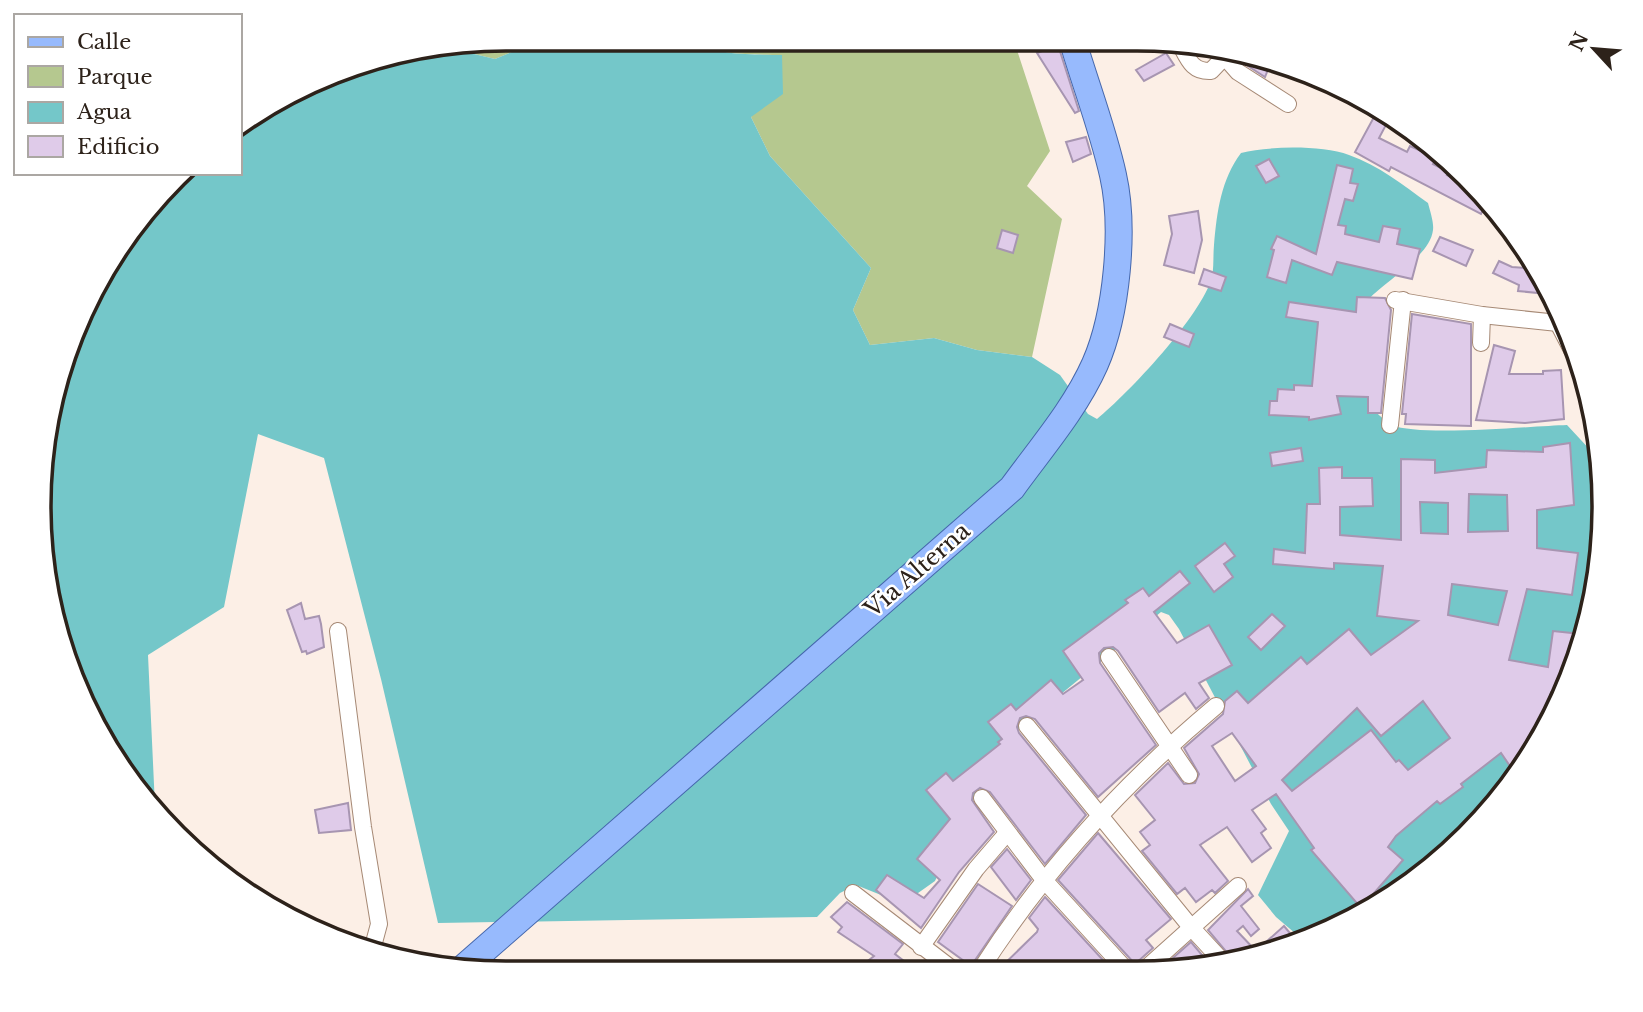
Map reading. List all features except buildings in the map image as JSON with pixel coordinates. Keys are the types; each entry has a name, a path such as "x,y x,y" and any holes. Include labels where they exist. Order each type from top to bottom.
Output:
{"main road":[{"name":"Via Alterna","path":"473,960 1012,488 1069,411 1095,363 1107,325 1118,250 1114,189 1076,51"}],"street":[{"path":"1185,54 1193,68 1200,72 1211,71 1223,59"},
{"path":"1231,60 1238,72 1288,104"},
{"path":"1390,425 1399,300 1482,315 1551,317"},
{"path":"1481,343 1482,315"},
{"path":"338,631 363,827 379,924 374,942"},
{"path":"1109,657 1189,775"},
{"path":"987,961 1070,846 1168,746 1216,706"},
{"path":"1027,726 1216,954"},
{"path":"982,798 1044,880 1118,961"},
{"path":"921,947 976,869 1007,833"},
{"path":"1155,960 1190,926 1238,886"},
{"path":"853,893 941,961"}],"green space":[{"path":"514,51 495,59 469,53"},
{"path":"721,51 1017,51 1050,151 1027,186 1062,219 1032,357 977,350 934,338 870,345 853,310 871,268 770,156 751,117 782,55"}],"water":[{"path":"514,51 721,51 782,55 783,94 751,117 770,156 871,268 853,310 870,345 934,338 977,350 1032,357 1060,375 1088,414 1097,419 1127,392 1162,353 1194,312 1205,293 1212,277 1221,196 1234,163 1241,153 1266,149 1324,149 1360,159 1400,183 1428,203 1433,230 1424,250 1365,303 1375,411 1392,425 1426,430 1567,425 1588,448 1592,506 1584,595 1558,680 1516,759 1459,828 1414,867 1365,900 1295,933 1276,917 1258,895 1289,831 1271,804 1179,629 1169,615 1161,612 1000,744 935,881 911,898 891,899 856,885 840,893 817,917 438,923 381,679 324,458 258,434 224,607 148,655 154,794 127,759 85,680 59,595 52,536 52,476 59,417 85,332 127,253 184,184 194,175 242,175 242,135 253,127 332,85 388,66 417,59 469,53 495,59"}]}
